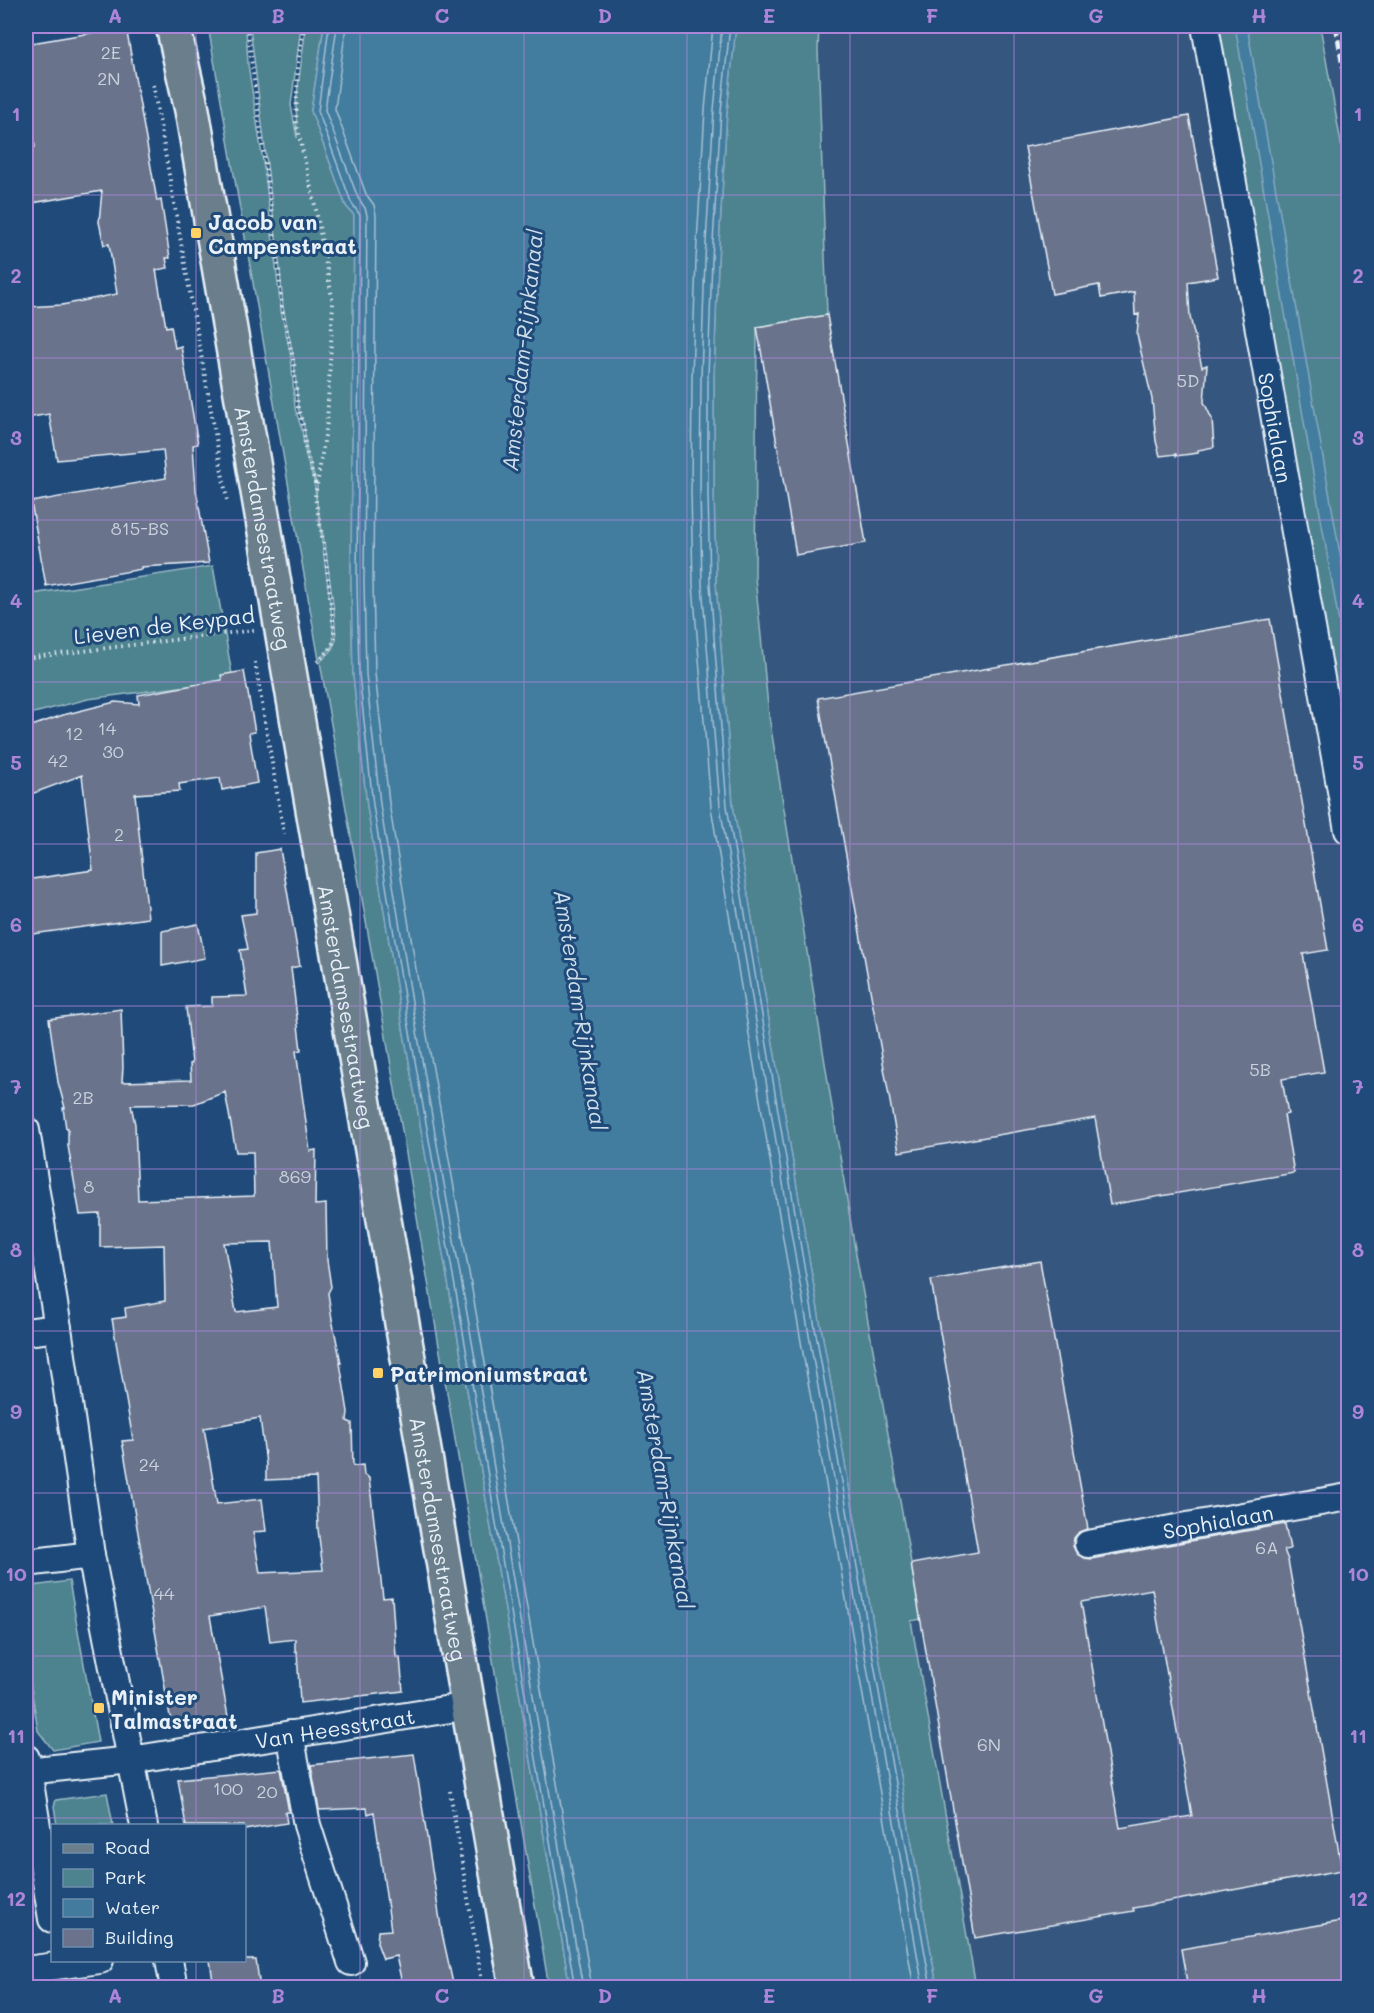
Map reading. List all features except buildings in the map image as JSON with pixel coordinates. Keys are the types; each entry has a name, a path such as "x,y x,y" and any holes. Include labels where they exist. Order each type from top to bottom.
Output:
{"main road":[{"name":"Amsterdamsestraatweg","path":"174,26 192,110 282,624 517,1988"}],"street":[{"name":"Sophialaan","path":"1205,26 1348,830"},
{"path":"26,1130 91,1555 144,1824"},
{"path":"26,1332 58,1329"},
{"name":"Sophialaan","path":"1088,1544 1348,1497"},
{"path":"26,1563 91,1555"},
{"name":"Van Heesstraat","path":"131,1760 468,1706"},
{"path":"290,1734 307,1825 351,1962"},
{"path":"51,1913 26,1766 131,1760"},
{"path":"169,1962 174,1988"},
{"path":"26,1970 60,1963"}],"path":[{"path":"247,26 282,309 294,363 298,409 304,428 305,447 316,488"},
{"path":"304,26 298,62 296,122 316,210 333,303 327,423 315,497 325,552 335,639 329,651 315,663"},
{"name":"Lieven de Keypad","path":"27,658 282,624"},
{"path":"26,633 27,658"}],"shaded area":[{"path":"819,26 1348,26 1348,1987 976,1987 911,1620 920,1619 854,1243 780,796 769,716 755,577 757,327 826,314"}],"green space":[{"path":"208,26 245,26 246,29 248,64 266,182 281,310 291,356 295,408 314,481 331,608 334,639 331,648 319,660"},
{"path":"250,26 301,26 291,105 297,138 296,102 306,26 324,26 311,111 346,206 354,215 351,581 353,675 367,806 402,1022 570,1987 549,1987 320,662 331,651 336,640 334,611 316,498 317,486 307,453 304,426 298,408 294,360 283,307"},
{"path":"736,26 819,26 827,315 757,327 755,577 769,716 854,1243 921,1619 911,1621 976,1987 937,1987 808,1253 733,805 716,583 714,377 727,111"},
{"path":"1219,26 1320,26 1348,182 1348,756"},
{"path":"213,566 233,680 88,699 26,715 26,595"},
{"path":"69,1581 98,1742 53,1750 38,1731 26,1656 26,1587"},
{"path":"107,1793 113,1824 57,1824 54,1806 56,1800"}],"water":[{"name":"Amsterdam-Rijnkanaal","path":"324,26 736,26 727,111 714,377 716,583 733,805 808,1253 937,1987 570,1987 402,1022 367,806 353,675 351,581 354,215 346,206 311,111"},
{"path":"1235,26 1247,26 1348,599 1348,674"}],"railway":[{"path":"1336,26 1348,101"}],"place":[{"name":"Jacob van Campenstraat","path":"196,233"},
{"name":"Patrimoniumstraat","path":"378,1373"},
{"name":"Minister Talmastraat","path":"99,1708"}]}
